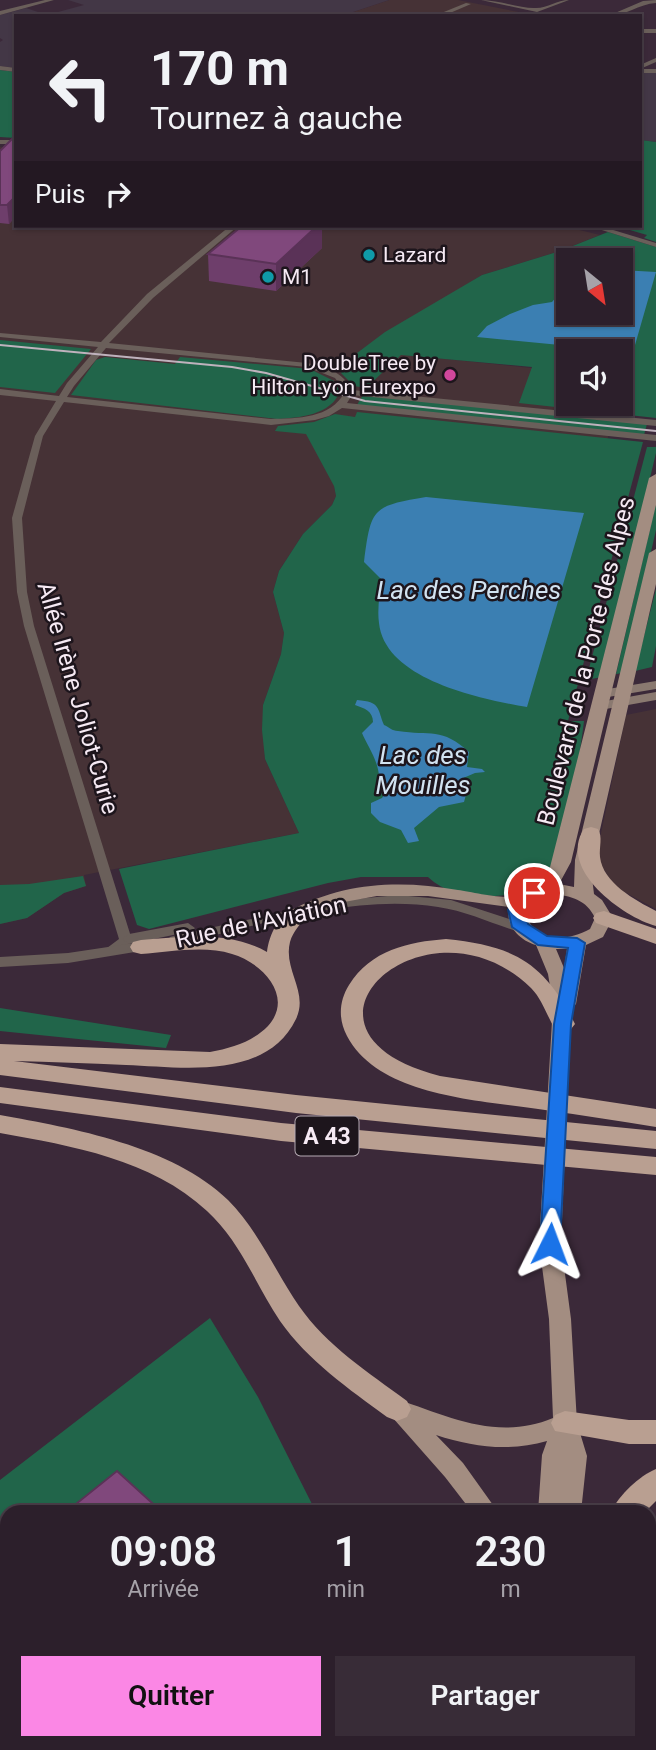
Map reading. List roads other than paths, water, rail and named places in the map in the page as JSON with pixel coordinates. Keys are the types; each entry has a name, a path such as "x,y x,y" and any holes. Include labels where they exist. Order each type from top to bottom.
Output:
{"highway":[{"path":"591,833 591,866 607,888 633,909 656,919"},
{"path":"0,1052 197,1061 237,1055 267,1040 286,1016 289,994 278,960 279,938 296,915"},
{"path":"604,918 656,937"},
{"path":"134,943 233,947 262,958 281,974"},
{"path":"563,1024 545,991 522,968 486,952 459,947 424,949 390,960 361,984 352,1005 355,1029 368,1050 389,1066 409,1075 459,1088 656,1118"},
{"name":"A 43","path":"0,1067 309,1105 656,1140"},
{"name":"A 43","path":"0,1095 281,1132 656,1166"},
{"path":"0,1124 82,1139 129,1153 186,1182 219,1206 242,1235 291,1316 333,1360 397,1409"},
{"path":"565,1423 629,1432 656,1432"},
{"path":"633,1505 656,1482"}],"main road":[{"name":"Boulevard de la Porte des Alpes","path":"542,890 556,877 562,862 656,478"},
{"name":"Boulevard de la Porte des Alpes","path":"586,896 580,883 582,864 656,553"},
{"path":"601,700 656,685"},
{"path":"623,696 656,696"},
{"path":"542,890 565,890 586,896 601,910 604,918 597,933 577,943 543,941 520,927 516,910 521,902 542,890"},
{"name":"Rue de l'Aviation","path":"330,898 373,891 428,891 489,902 521,902"},
{"path":"296,915 330,898"},
{"path":"543,941 557,974 563,1024"},
{"path":"570,1505 575,1456 565,1423 560,1319 551,1262 563,1024 577,943"},
{"path":"397,1409 448,1431 491,1438 523,1437 565,1423"},
{"path":"397,1409 454,1470 481,1505"},
{"path":"550,1505 554,1455 565,1423"}],"street":[{"path":"0,13 51,0"},
{"path":"484,0 537,10 566,0"},
{"path":"616,14 645,2 656,1"},
{"path":"442,14 468,4"},
{"path":"60,399 103,345 150,296 232,228"},
{"path":"600,228 656,245"},
{"path":"0,335 307,365 340,378 349,392"},
{"path":"0,392 271,422 311,418 340,405 656,438"},
{"path":"340,405 349,392"},
{"path":"349,392 656,423"},
{"name":"Allée Irène Joliot-Curie","path":"60,399 33,452 17,518 22,592 32,634 134,943"},
{"name":"Rue de l'Aviation","path":"0,962 100,954 134,943 330,898"},
{"name":"Rue de l'Aviation","path":"0,954 134,943 359,902 397,899 430,901 470,910 520,927"}],"water":[{"path":"634,271 656,272 633,352 633,339 556,339 556,345 477,337 487,326 510,314 533,305 552,302 556,297 556,326 634,326"},
{"name":"Lac des Perches","path":"426,497 584,513 527,707 485,699 438,683 416,673 398,659 385,643 378,618 381,579 364,562 369,530 372,520 384,507"},
{"name":"Lac des Mouilles","path":"357,700 374,704 384,725 392,730 435,734 460,744 469,752 467,767 485,772 461,779 460,784 467,791 464,802 439,807 414,828 419,841 408,843 401,830 380,822 371,813 371,803 382,798 389,787 379,776 375,759 362,733 373,722 371,715 355,705"}],"tram line":[{"path":"0,345 232,367 266,373 365,401 656,431"}],"place":[{"name":"Lazard","path":"369,255"},
{"name":"M1","path":"268,277"},
{"name":"DoubleTree by Hilton Lyon Eurexpo","path":"450,375"}]}
